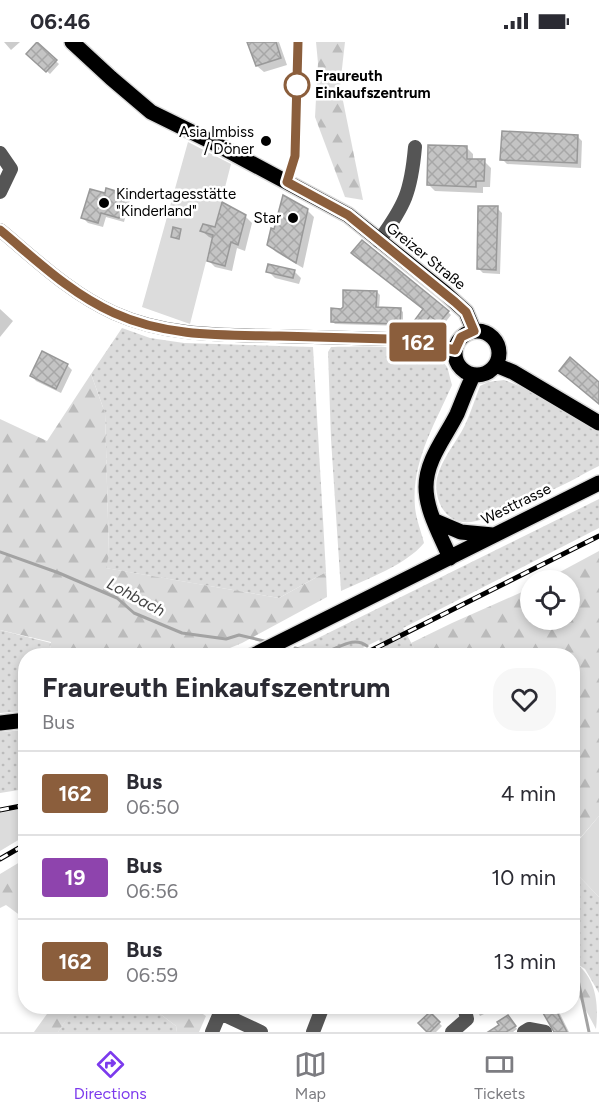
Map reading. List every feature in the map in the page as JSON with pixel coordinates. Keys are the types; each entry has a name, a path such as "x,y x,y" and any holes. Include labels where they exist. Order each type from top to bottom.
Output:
{"main road":[{"name":"Greizer Straße","path":"72,42 151,112 348,215 466,312 474,331"},
{"path":"474,331 481,331 494,338 500,351 496,365 486,374 473,376 466,373 457,363 455,350 461,337 474,331"},
{"path":"496,365 513,372 599,423"},
{"path":"450,558 435,521 426,487 434,457 473,376"},
{"name":"Westtrasse","path":"268,648 599,483"},
{"path":"435,521 461,532 494,535"},
{"path":"0,723 18,721"}],"street":[{"path":"379,241 399,213 409,190 415,147"},
{"path":"0,153 11,169 0,192"},
{"path":"0,230 88,300 135,321 174,332 411,341 455,350"},
{"path":"213,1032 217,1014"},
{"path":"227,1014 261,1032"},
{"path":"313,1032 319,1014"},
{"path":"456,1031 467,1019 466,1014"},
{"path":"524,1032 529,1029 545,1032"}],"green space":[{"path":"316,42 345,42 340,86 363,200 345,197 315,117 318,63"},
{"path":"188,142 231,164 190,324 142,307"},
{"path":"122,328 150,338 184,343 313,347 326,572 279,598 105,568 109,555 105,413 91,374"},
{"path":"331,347 393,348 426,353 439,359 447,367 452,385 420,459 417,474 415,507 424,543 397,565 341,591 331,439 328,352"},
{"path":"91,374 105,413 109,555 106,568 279,598 326,572 327,597 230,648 50,648 51,642 0,630 0,419 47,441"},
{"path":"504,380 532,391 599,430 599,466 554,489 527,496 483,519 461,522 451,517 442,508 436,486 439,471 465,425 480,386 488,382"},
{"path":"599,499 599,528 403,628 414,648 383,648 379,640 362,648 296,648"},
{"path":"599,551 599,816 581,837 580,648 414,648 411,643 520,593 520,630 580,630 580,570 564,570"},
{"path":"0,630 51,643 50,648 18,648 18,712 0,713"},
{"path":"18,731 18,790 0,793 0,732"},
{"path":"18,809 18,840 0,851 0,813"},
{"path":"599,816 599,897 580,877 580,839"},
{"path":"18,863 18,914 6,905 0,908 0,874"},
{"path":"580,877 599,897 599,993 585,969 580,966"},
{"path":"580,966 591,982 594,991 597,1009 596,1029 580,999"},
{"path":"47,1014 70,1014 58,1032 34,1032"},
{"path":"70,1014 160,1014 176,1026 177,1032 58,1032"},
{"path":"160,1014 203,1014 206,1016 199,1032 177,1032 176,1026"}],"building":[{"path":"37,42 57,60 46,72 26,54"},
{"path":"247,42 276,42 281,58 256,66"},
{"path":"502,131 578,135 577,163 500,160"},
{"path":"428,145 467,146 467,159 485,159 484,181 476,181 476,187 427,185"},
{"name":"Kindertagesstätte \"Kinderland\"","path":"106,188 126,194 119,218 101,213 98,223 81,218 90,189 105,193"},
{"path":"283,195 308,209 296,263 267,245"},
{"path":"222,202 246,215 238,245 231,242 225,266 207,261 213,235 200,231 203,224 215,227"},
{"path":"478,206 498,206 496,270 477,269"},
{"path":"173,227 181,229 179,239 171,237"},
{"path":"362,240 449,311 439,323 430,316 423,326 411,325 423,309 351,253"},
{"path":"268,264 295,270 293,278 266,272"},
{"path":"343,290 377,291 376,307 401,308 400,324 331,322 331,308 341,309 343,307"},
{"path":"42,351 68,364 56,389 30,376"},
{"path":"570,357 599,382 599,404 559,371"},
{"path":"428,1014 432,1014 440,1022 430,1032 418,1023"},
{"path":"544,1014 558,1014 567,1032 554,1032"},
{"path":"508,1015 516,1026 506,1032 488,1032 499,1025 497,1022"}],"waterway":[{"name":"Lohbach","path":"0,552 59,573 117,598 134,613 182,633 226,639 239,635 264,641"},
{"name":"Lohbach","path":"336,648 355,642 367,646"},
{"name":"Lohbach","path":"580,989 589,1032"}],"railway":[{"path":"376,648 599,536"},
{"path":"0,810 18,807"},
{"path":"0,859 18,849"}],"bus line":[{"name":"162","path":"0,230 88,300 135,321 174,332 389,339 455,350 461,337 474,331 466,312 348,215 287,182 295,156 298,42"}],"place":[{"name":"Fraureuth Einkaufszentrum","path":"297,85"},
{"name":"Asia Imbiss / Döner","path":"266,141"},
{"name":"Kindertagesstätte \"Kinderland\"","path":"104,203"},
{"name":"Star","path":"293,218"}]}
